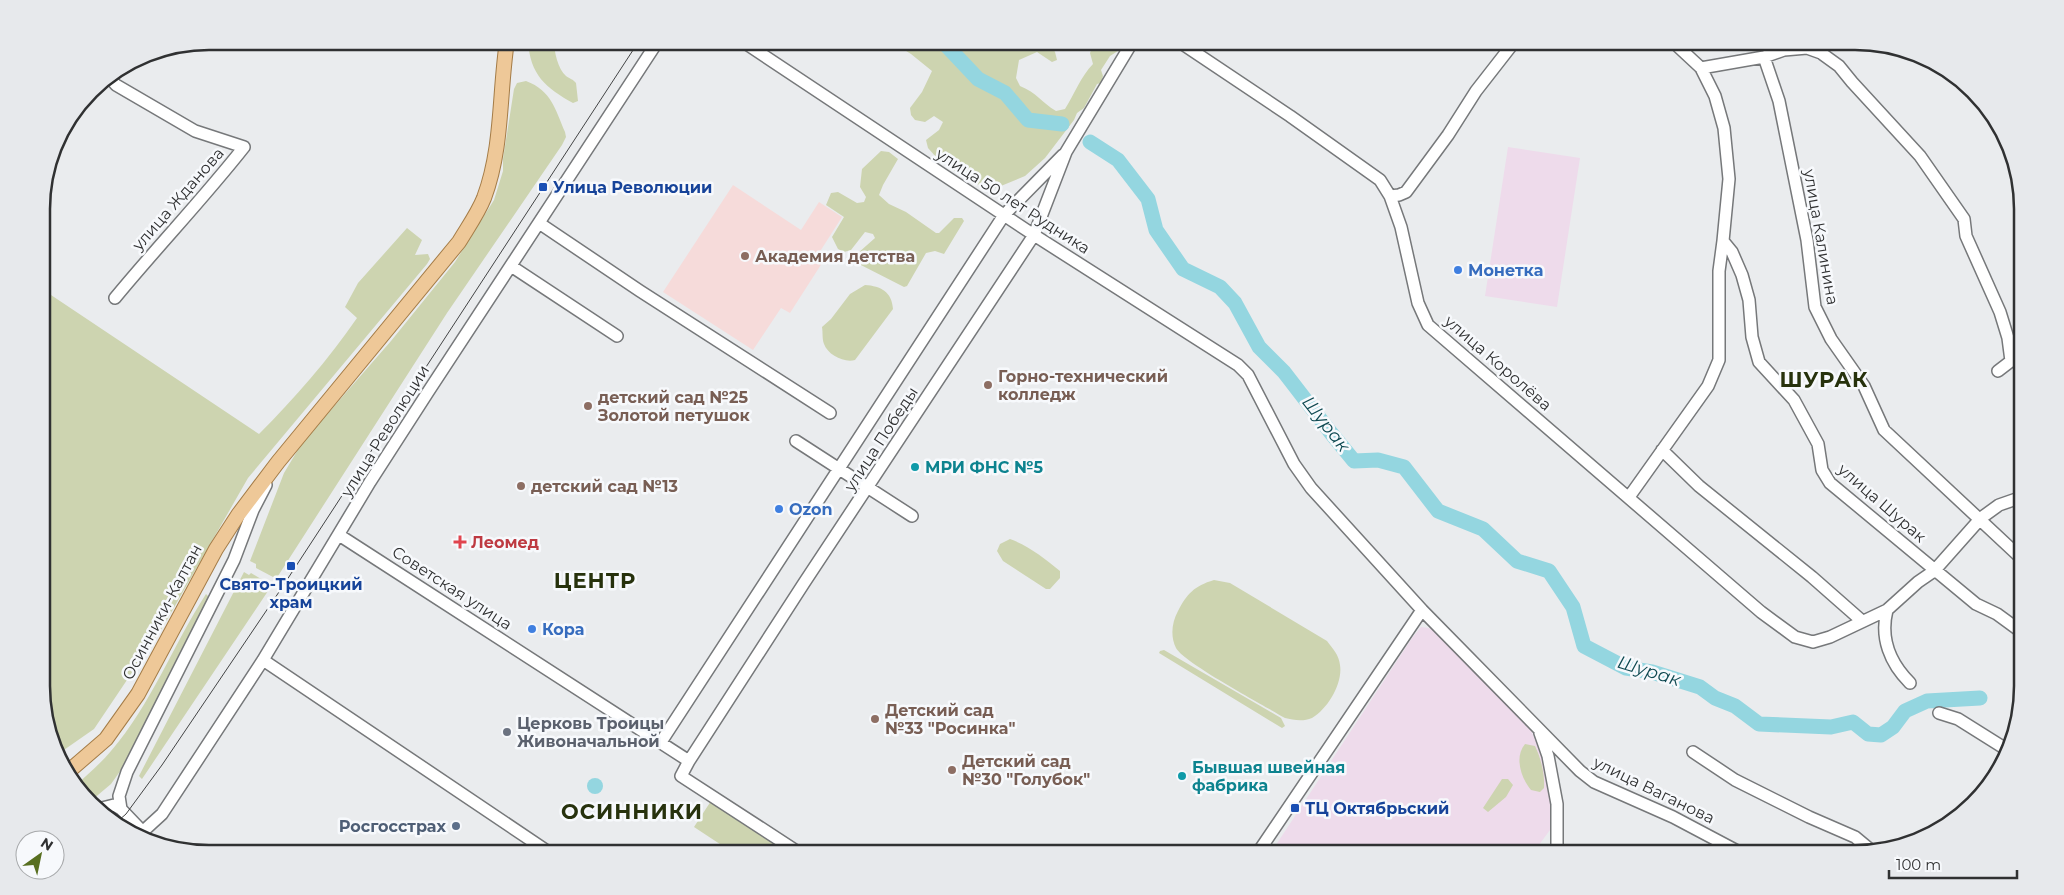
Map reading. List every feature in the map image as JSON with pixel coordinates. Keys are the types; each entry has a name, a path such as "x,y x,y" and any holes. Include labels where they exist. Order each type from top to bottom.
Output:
{"main road":[{"name":"Осинники-Калтан","path":"72,768 106,739 138,694 216,549 238,515 278,462 459,242 481,204 491,178 498,144 506,50"}],"street":[{"name":"улица Революции","path":"147,832 162,814 263,660 428,392 652,50"},
{"name":"улица 50 лет Рудника","path":"756,50 1034,235 1238,365 1248,375 1294,464 1311,488 1422,610"},
{"name":"улица Победы","path":"689,761 1034,235 1066,152 1128,50"},
{"name":"улица Королёва","path":"1191,50 1380,180 1390,196 1405,240 1418,303 1428,325 1762,612 1795,637 1813,642 1830,637 1862,620 1887,610"},
{"path":"1390,196 1398,196 1406,192 1448,135 1476,91 1508,50"},
{"path":"1628,497 1708,386 1719,360 1720,271 1729,180 1724,128 1715,96 1701,68 1682,50"},
{"path":"1701,68 1764,57 1784,50"},
{"path":"1813,50 1821,53 1839,66 1920,156 1964,219 1966,236 2000,312 2008,338 2011,361 1998,371"},
{"name":"улица Калинина","path":"1764,57 1780,110 1807,240 1815,307 1831,339 1864,386 1884,430 1981,518 2014,551"},
{"name":"улица Жданова","path":"114,82 195,131 244,147 215,184 148,258 115,298"},
{"name":"улица Победы","path":"661,742 1004,215 1066,152"},
{"path":"539,223 640,291 830,413"},
{"name":"улица Шурак","path":"1723,241 1732,252 1742,275 1749,300 1752,337 1758,362 1794,400 1818,444 1822,470 1830,483 1976,604 1997,614 2014,626"},
{"path":"511,266 617,336"},
{"path":"796,440 912,516"},
{"path":"1662,450 1699,486 1862,620"},
{"path":"121,809 119,796 127,772 234,560 253,510 278,462"},
{"path":"1910,683 1901,674 1888,653 1884,623 1887,610 1918,582 1934,571 1981,518 2000,505 2014,500"},
{"name":"Советская улица","path":"340,535 689,761"},
{"path":"1263,845 1422,610"},
{"name":"улица Ваганова","path":"1422,610 1580,771 1594,782 1673,817 1726,845"},
{"path":"263,660 538,845"},
{"path":"1939,713 1958,719 2002,746"},
{"path":"1538,727 1548,756 1557,804 1557,845"},
{"path":"1693,752 1735,780 1809,818 1854,837 1864,845"},
{"path":"689,761 680,776 787,845"},
{"path":"107,807 114,805 121,809 135,827"}],"shaded area":[{"path":"1508,147 1580,158 1557,307 1485,296"},
{"path":"733,185 801,230 819,202 842,217 819,253 824,260 790,313 781,308 753,350 663,292"},
{"path":"1421,627 1429,628 1440,634 1531,730 1545,765 1553,811 1550,830 1539,845 1276,845"}],"green space":[{"path":"529,50 555,50 563,73 576,83 578,101 573,103 547,86 536,72"},
{"path":"905,50 1054,50 1057,60 1052,62 1037,52 1019,60 1016,78 1020,86 1056,111 1065,109 1081,80 1093,64 1090,53 1091,50 1119,50 1110,56 1101,70 1103,76 1101,83 1097,84 1084,108 1077,113 1074,120 1045,158 1025,176 996,188 975,184 936,157 928,148 926,140 939,130 943,122 934,116 925,122 915,120 911,115 910,108 922,92 932,71"},
{"path":"526,81 542,90 552,102 565,132 566,137 562,145 447,313 278,576 273,577 256,568 256,564 250,561 284,473 302,443 391,341 455,262 494,200 503,171 503,159 514,89 517,83"},
{"path":"881,151 889,152 898,159 879,195 889,204 906,212 936,233 939,233 954,218 962,218 964,221 944,254 935,251 926,253 907,286 904,287 855,262 858,253 875,238 873,234 865,232 851,250 844,252 838,249 832,237 844,217 826,205 831,193 838,192 857,203 864,202 866,197 860,187 862,169"},
{"path":"407,228 422,240 415,255 428,254 430,259 427,264 248,478 164,625 94,729 64,750 55,727 51,707 50,686 50,294 259,434 311,378 357,318 345,307 358,283"},
{"path":"865,285 885,291 890,298 893,309 855,360 841,359 833,355 826,348 822,327 831,319 850,294"},
{"path":"1010,539 1030,549 1060,571 1060,578 1050,589 1046,589 1003,561 997,551 1000,544"},
{"path":"244,572 249,575 251,573 266,582 268,591 142,779 139,776"},
{"path":"1214,580 1230,583 1327,641 1338,658 1340,672 1333,695 1318,714 1305,720 1285,718 1209,674 1182,655 1176,648 1172,629 1181,605 1196,588"},
{"path":"206,594 209,597 121,770 111,784 96,797 81,780 111,751 138,714"},
{"path":"1164,650 1281,718 1285,726 1282,728 1159,653"},
{"path":"1525,744 1535,746 1541,761 1544,788 1540,792 1531,790 1522,774 1519,761"},
{"path":"1502,779 1508,779 1513,785 1506,797 1488,812 1483,808"},
{"path":"711,801 778,845 721,845 694,827"}],"water":[{"path":"592,778 598,778 603,783 601,792 592,794 587,789 587,783"}],"waterway":[{"name":"Шурак","path":"951,50 978,79 1005,93 1028,120 1062,124"},
{"name":"Шурак","path":"1090,142 1118,160 1148,199 1156,230 1183,269 1220,287 1235,303 1259,347 1284,372 1354,461 1378,460 1404,467 1438,511 1483,529 1517,561 1549,571 1573,607 1584,646 1626,668 1652,672 1700,687 1715,698 1735,706 1759,724 1831,727 1853,722 1868,734 1881,735 1893,727 1905,711 1927,701 1980,698"}],"tram line":[{"path":"121,818 162,765 281,589 633,50"}],"place":[{"name":"Улица Революции","path":"543,187"},
{"name":"Академия детства","path":"745,256"},
{"name":"Монетка","path":"1458,270"},
{"name":"Горно-технический колледж","path":"988,385"},
{"name":"детский сад №25 Золотой петушок","path":"588,406"},
{"name":"МРИ ФНС №5","path":"915,467"},
{"name":"детский сад №13","path":"521,486"},
{"name":"Ozon","path":"779,509"},
{"name":"Леомед","path":"460,542"},
{"name":"Свято-Троицкий храм","path":"291,566"},
{"name":"Кора","path":"532,629"},
{"name":"Детский сад №33 \"Росинка\"","path":"875,719"},
{"name":"Церковь Троицы Живоначальной","path":"507,732"},
{"name":"Детский сад №30 \"Голубок\"","path":"952,770"},
{"name":"Бывшая швейная фабрика","path":"1182,776"},
{"name":"ТЦ Октябрьский","path":"1295,808"},
{"name":"Росгосстрах","path":"456,826"}],"district":[{"name":"ШУРАК","path":"1824,379"},
{"name":"ЦЕНТР","path":"595,580"},
{"name":"ОСИННИКИ","path":"632,811"}]}
